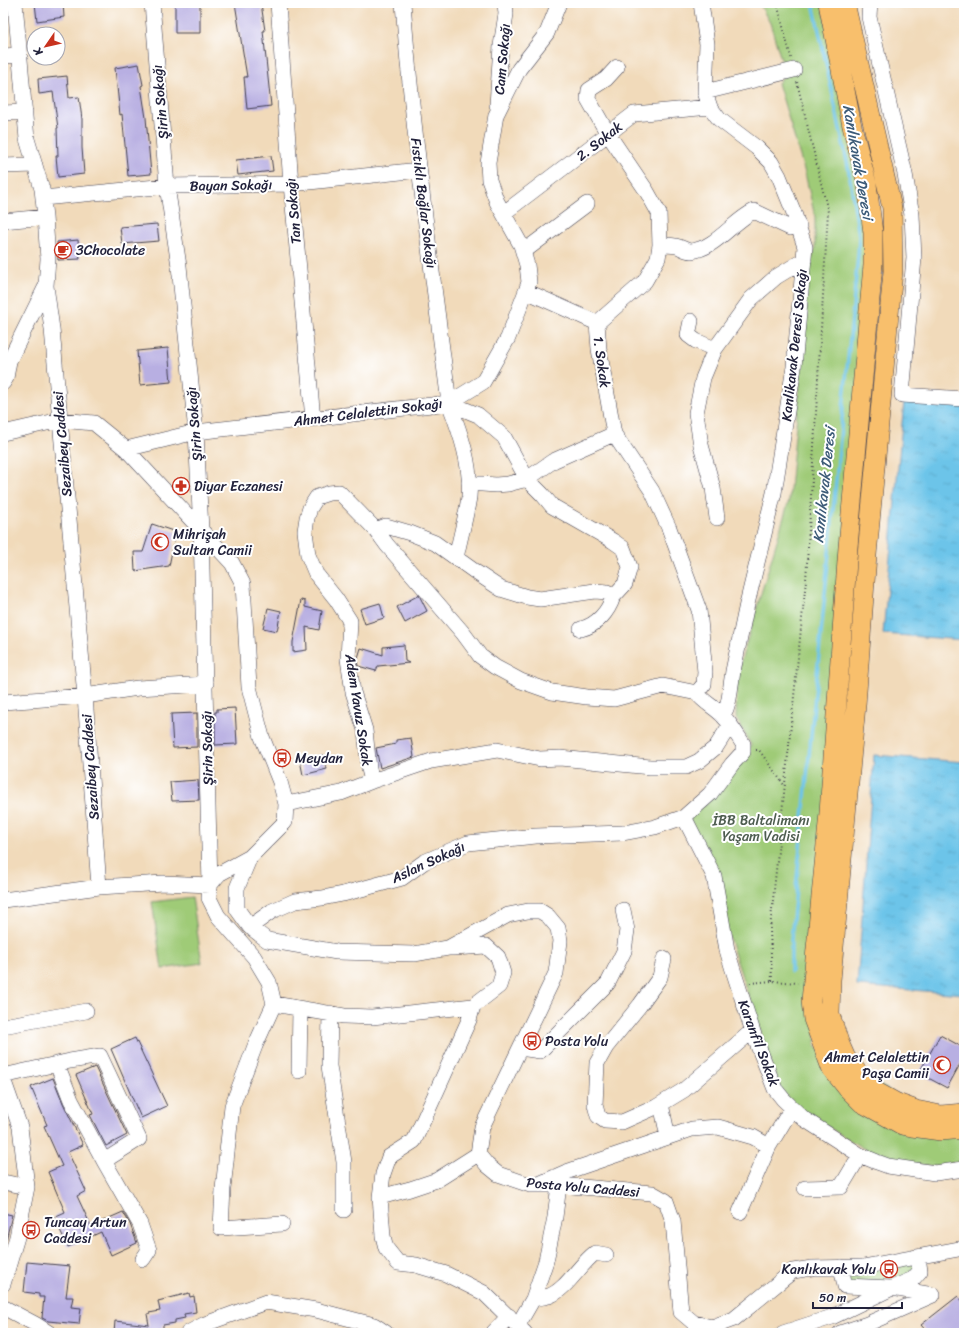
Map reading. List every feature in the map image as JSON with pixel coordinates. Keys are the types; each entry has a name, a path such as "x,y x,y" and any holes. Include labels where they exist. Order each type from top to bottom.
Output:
{"main road":[{"path":"828,3 852,126 867,184 872,233 873,265 848,547 830,799 811,1001 813,1019 831,1068 855,1096 871,1109 902,1125 931,1130 964,1129"},
{"path":"846,3 892,208 893,271 867,555 856,705 831,980 830,1014 846,1058 863,1079 877,1092 897,1102 927,1113 941,1115 964,1113"}],"street":[{"name":"Sezaibey Caddesi","path":"15,3 27,139 42,189 45,217 48,259 46,286 52,329 85,696 99,887"},
{"name":"Şirin Sokağı","path":"152,3 167,186 179,266 196,432 206,684 210,878 209,898 218,916 254,957 269,982 274,1004"},
{"name":"Tan Sokağı","path":"278,3 291,184 313,419"},
{"name":"Fıstıklı Bağlar Sokağı","path":"403,3 419,170 449,403 460,432 469,483 469,496 456,558"},
{"name":"Cam Sokağı","path":"496,115 501,46 506,14 505,3"},
{"path":"449,403 483,382 508,338 529,282 527,264 523,252 498,202 490,180 488,163 496,115 518,69 547,33 559,3"},
{"name":"Kanlikavak Deresi Sokağı","path":"701,3 707,44 704,92 710,107 719,119 757,148 771,162 779,176 805,247 794,367 774,493 747,604 726,709 726,720"},
{"path":"870,3 869,17 905,174 912,215 914,258 902,395 964,399"},
{"path":"3,56 19,55"},
{"name":"1. Sokak","path":"617,67 606,79 589,90 588,99 608,134 646,190 659,213 660,245 658,258 645,281 597,323 599,349 614,434 652,491 669,528 699,610 705,672 704,684 697,693"},
{"path":"704,92 794,70"},
{"name":"2. Sokak","path":"504,214 634,114 710,107"},
{"path":"3,113 25,112"},
{"path":"3,166 35,165"},
{"name":"Bayan Sokağı","path":"43,198 167,186 291,184 419,170"},
{"path":"523,252 586,204"},
{"path":"660,245 676,246 690,251 704,247 746,215 754,211 790,228 798,226"},
{"path":"3,221 45,217"},
{"path":"717,518 713,488 701,445 696,413 703,378 715,349 751,299 776,277 804,260"},
{"path":"3,383 6,378 6,363 46,286"},
{"path":"526,292 597,323"},
{"path":"691,321 688,335 696,341 715,349"},
{"path":"26,324 52,329"},
{"name":"Ahmet Celalettin Sokağı","path":"126,449 196,432 449,403 478,415 504,437 527,479 552,506 623,548 630,567 625,584 613,597 610,606 600,619 582,629"},
{"path":"3,433 60,420 94,424 126,449 232,563 243,584 249,687 262,737 280,782 286,804 285,822 250,857 210,878 99,887 3,900"},
{"path":"469,483 508,484 527,479 554,461 614,434"},
{"name":"Adem Yavuz Sokak","path":"697,693 663,686 614,699 552,692 521,681 495,667 480,656 463,634 386,545 376,530 339,492 329,493 317,497 310,508 305,532 308,555 316,574 336,599 350,621 348,659 353,692 365,730 369,769 372,781 431,761 497,750 540,759 560,758 650,767 686,766 699,761 716,747 726,720"},
{"path":"376,530 386,526 410,533 435,543 502,589 527,597 540,600 595,591 607,592 613,597"},
{"path":"3,702 85,696 138,688 206,684"},
{"path":"684,817 710,794 743,752 744,747 726,720 702,700 697,693"},
{"path":"286,804 341,793 372,781"},
{"name":"Aslan Sokağı","path":"250,927 272,911 295,901 343,894 402,878 424,862 468,843 536,836 623,833 649,828 684,817"},
{"name":"Karanfil Sokak","path":"684,817 714,876 727,950 752,1031 775,1089 804,1119 860,1155 888,1166 935,1173 964,1169"},
{"path":"250,857 237,888 237,909 250,927 267,940 337,952 414,954 448,948 486,946 498,957 503,973 499,986 472,1006 372,1017 344,1016 274,1004 255,1046 232,1106 222,1189 221,1228 282,1224"},
{"path":"520,1048 540,1051 608,983 624,951 627,930 623,910"},
{"path":"380,1197 436,1180 478,1154 482,1127 556,973 560,941 558,928 548,916 540,911 528,911 508,915 448,948"},
{"path":"664,959 660,977 640,1005 606,1047 597,1063 595,1105 598,1116 605,1121 622,1122 661,1104 684,1090 752,1031"},
{"path":"472,1006 469,1020 414,1141 389,1157 383,1174 380,1197 383,1236 386,1248 398,1263 446,1274 484,1294 517,1325"},
{"path":"299,1071 300,1009"},
{"path":"3,1026 86,1011"},
{"path":"330,1013 329,1066 344,1162 344,1210"},
{"path":"3,1284 17,1237 27,1187 20,1127 5,1093 3,1078 57,1064 100,1056 140,1139 104,1161"},
{"path":"57,1064 71,1100 140,1224 149,1250 143,1259"},
{"path":"661,1104 668,1137"},
{"path":"740,1212 769,1146 792,1108"},
{"path":"538,1185 566,1172 692,1130 718,1127 753,1137 769,1146"},
{"name":"Posta Yolu Caddesi","path":"478,1154 486,1165 498,1174 530,1185 559,1185 652,1193 666,1201 673,1221 681,1312 694,1323 712,1327 734,1319 793,1271 812,1268 863,1267 964,1248"},
{"path":"804,1188 841,1187 860,1155"},
{"path":"3,1182 27,1187"},
{"path":"493,1333 517,1325 534,1299 546,1261 555,1217 559,1185"},
{"path":"534,1299 550,1296 569,1280 595,1253 606,1255"},
{"path":"783,1333 832,1317 913,1279 920,1271 918,1257"},
{"path":"840,1333 867,1324 933,1295 892,1288 845,1286 841,1267"},
{"path":"188,1333 205,1324 266,1302 316,1310 374,1325 386,1333"},
{"path":"3,1307 49,1333"},
{"path":"208,1333 216,1320"}],"path":[{"path":"772,981 770,929 806,580 828,212 777,3"},
{"path":"744,747 759,750 784,786"},
{"path":"737,984 772,981 813,984"}],"green space":[{"name":"İBB Baltalimanı Yaşam Vadisi","path":"759,3 822,3 868,229 815,1046 964,1135 964,1161 935,1166 911,1164 876,1156 800,1110 779,1088 689,817 708,802 751,745 736,718 737,674 789,500 801,371 806,264 812,258 815,249 815,217 805,173 778,83 783,77 784,69 770,23"},
{"path":"192,897 202,963 162,969 152,902"},
{"path":"916,1261 918,1271 886,1285 847,1284 846,1273"}],"water":[{"path":"904,401 964,406 964,640 883,634"},
{"path":"874,755 964,762 964,994 857,986"}],"building":[{"path":"35,3 63,3 64,17 37,21"},
{"path":"175,3 200,3 200,33 175,33"},
{"path":"235,3 261,3 265,31 263,31 271,106 247,109 244,77 247,77"},
{"path":"139,64 143,85 141,86 146,118 151,174 128,176 122,114 120,115 115,68"},
{"path":"67,76 69,98 79,97 82,119 84,174 58,177 56,156 58,156 58,128 53,92 39,94 38,79"},
{"path":"271,156 273,171 238,175 236,160"},
{"path":"157,224 159,241 122,244 120,227"},
{"path":"78,240 80,259 58,260 57,242"},
{"path":"168,348 171,382 140,385 137,351"},
{"name":"Mihrişah Sultan Camii","path":"152,524 176,532 169,566 135,571 134,552 143,552"},
{"path":"419,595 427,611 405,623 397,607"},
{"path":"301,600 305,601 305,607 322,611 319,630 306,627 307,650 293,652 293,642"},
{"path":"380,603 384,618 365,624 360,609"},
{"path":"268,608 281,611 277,631 263,628"},
{"path":"404,645 405,661 409,663 378,666 376,671 358,666 357,661 361,648 383,655 383,647"},
{"path":"235,708 237,744 215,745 215,712 217,712 217,709"},
{"path":"197,713 197,747 173,748 171,714"},
{"path":"411,738 414,757 380,768 376,748 396,744 396,740"},
{"path":"323,755 327,769 303,775 300,760"},
{"path":"198,780 199,800 172,801 170,782"},
{"name":"Ahmet Celalettin Paşa Camii","path":"940,1035 964,1048 964,1057 947,1088 919,1073"},
{"path":"135,1038 167,1106 141,1118 111,1049"},
{"path":"95,1067 127,1135 106,1146 90,1115 93,1114 76,1075"},
{"path":"53,1078 83,1145 68,1152 86,1191 77,1196 91,1226 123,1212 130,1224 137,1243 111,1255 101,1232 68,1247 54,1217 65,1212 48,1172 62,1166 44,1126 47,1125 31,1087"},
{"path":"3,1213 12,1215 5,1244 3,1244"},
{"path":"27,1262 70,1266 66,1297 73,1297 71,1307 81,1308 79,1324 48,1321 42,1318 44,1297 39,1297 39,1294 24,1292"},
{"path":"189,1293 190,1297 194,1296 196,1312 184,1314 185,1318 175,1320 175,1323 163,1325 163,1333 114,1333 115,1321 149,1325 147,1314 160,1311 158,1301"},
{"path":"958,1296 964,1303 964,1333 928,1333 921,1325"}],"waterway":[{"name":"Kanlıkavak Deresi","path":"791,972 791,940 859,236 848,166 813,3"}],"place":[{"name":"3Chocolate","path":"63,250"},
{"name":"Diyar Eczanesi","path":"181,486"},
{"name":"Mihrişah Sultan Camii","path":"160,542"},
{"name":"Meydan","path":"282,758"},
{"name":"Posta Yolu","path":"532,1041"},
{"name":"Ahmet Celalettin Paşa Camii","path":"942,1065"},
{"name":"Tuncay Artun Caddesi","path":"31,1230"},
{"name":"Kanlıkavak Yolu","path":"889,1269"}]}
